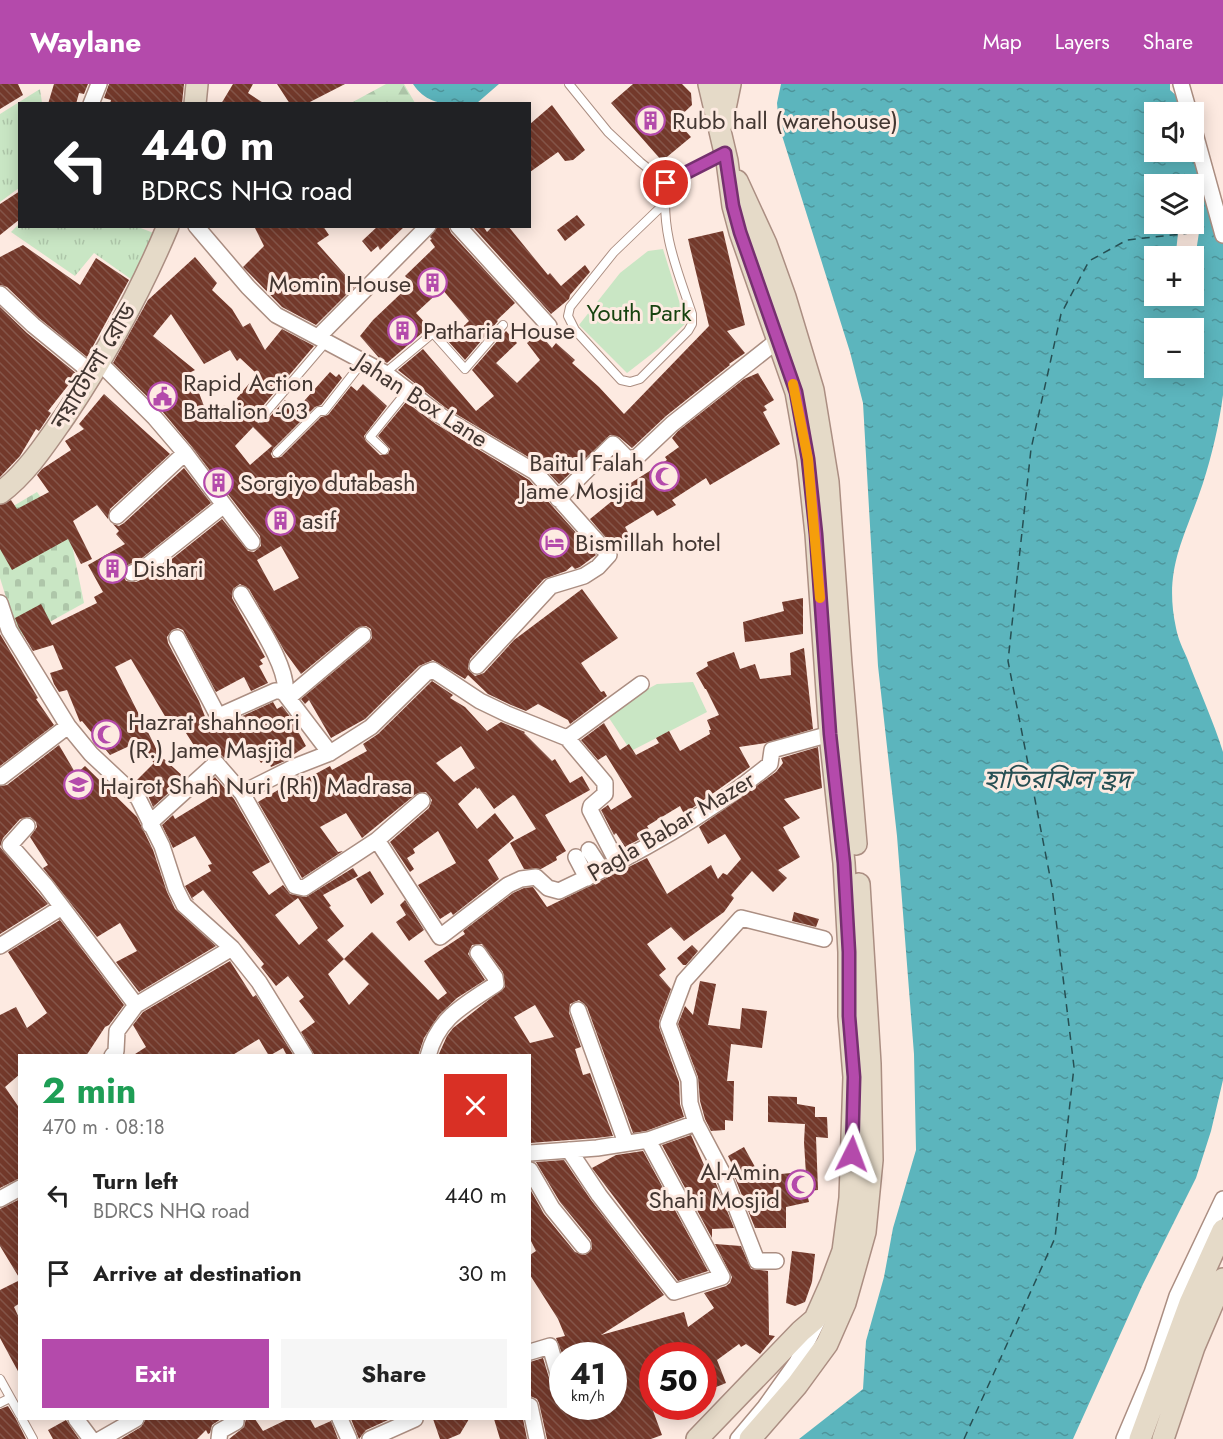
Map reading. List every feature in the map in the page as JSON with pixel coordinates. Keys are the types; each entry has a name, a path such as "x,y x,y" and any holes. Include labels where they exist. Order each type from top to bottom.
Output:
{"main road":[{"path":"195,102 197,84"},
{"path":"709,84 724,150 733,206 796,392 808,459 816,534 830,734 845,885 849,952 849,1016 854,1077 850,1198 843,1251 825,1300 801,1348 717,1439"},
{"path":"730,84 727,91 724,150 766,244 785,297 813,390 828,482 862,929 870,1064 872,1160 865,1232 838,1321 812,1366 750,1439"},
{"name":"নয়াটোলা রোড","path":"0,493 10,485 47,442 97,368 152,264 167,228"},
{"path":"1140,1439 1190,1303 1223,1230"},
{"path":"1163,1439 1206,1316 1223,1279"},
{"path":"697,1439 815,1319"}],"street":[{"path":"92,102 99,84"},
{"path":"735,84 720,120 723,151 735,196 756,238 792,347 804,430 818,656 837,894 848,1136 845,1212 839,1262 822,1312 797,1362 765,1407 738,1439"},
{"path":"1181,84 1186,102"},
{"path":"1203,162 1223,236"},
{"name":"Jahan Box Lane","path":"198,228 242,280 276,315 364,360 449,420 535,472 609,555 598,567 584,576 551,586 477,666"},
{"path":"322,339 426,228"},
{"path":"460,228 549,326"},
{"path":"0,294 33,325 97,368 155,418 252,542"},
{"path":"558,499 613,444 627,458 636,458 672,424 778,340"},
{"path":"117,516 184,453"},
{"path":"132,573 157,559 224,505"},
{"path":"241,594 279,664 286,685 286,696"},
{"path":"0,603 9,630 68,726 91,754 138,798 162,846 176,889 184,905 232,948 259,982 304,1054"},
{"path":"286,696 363,635"},
{"path":"177,638 214,711 221,715 275,691 281,691 330,753"},
{"path":"243,793 294,766 308,763 330,753 371,727 426,673 433,670 480,701 567,738 606,783 605,794 591,806 590,810 617,862"},
{"path":"567,738 641,684"},
{"path":"1,777 68,726"},
{"name":"Pagla Babar Mazer","path":"377,840 440,937 508,885 521,879 536,877 549,888 559,891 587,878 677,828 742,787 770,764 772,750 830,734"},
{"path":"150,825 216,763 243,793 295,886 304,888 377,840 422,801"},
{"path":"27,826 10,845 62,907 136,1005"},
{"path":"587,878 583,854 602,870"},
{"path":"0,946 62,907"},
{"path":"776,1261 757,1261 723,1173 696,1123 690,1103 689,1080 668,1024 684,981 741,918 824,939"},
{"path":"114,1054 116,1051 117,1031 136,1005 232,948"},
{"path":"429,1054 436,1032 451,1015 496,984 495,977 478,953"},
{"path":"578,1010 626,1143"},
{"path":"531,1153 648,1140 696,1123"},
{"path":"569,1150 599,1195 674,1292 722,1277 648,1140"},
{"path":"531,1172 552,1208 583,1245"},
{"path":"0,1199 18,1189"},
{"path":"1124,1439 1152,1373 1177,1296 1223,1199"},
{"path":"531,1352 549,1346"},
{"path":"531,1411 537,1439"},
{"path":"77,1420 91,1439"},
{"path":"101,1439 134,1420"},
{"path":"219,1439 220,1431 236,1420"},
{"path":"340,1420 350,1439"},
{"path":"370,1439 413,1420"}],"lane":[{"path":"569,84 608,132 666,183"},
{"path":"666,183 724,150"},
{"path":"664,204 614,252 570,307 568,316 575,330 621,380 630,382 640,379 688,331 692,324 692,314 668,240 664,204 666,183"},
{"path":"385,373 433,333 465,369 504,325"},
{"path":"261,418 322,339"},
{"path":"277,453 319,411 324,411 364,360"},
{"path":"384,450 370,437 408,390"},
{"path":"0,1379 18,1412"},
{"path":"0,1403 10,1398"},
{"path":"23,1420 33,1439"}],"green space":[{"path":"386,84 404,84 414,102 353,102"},
{"path":"40,89 42,102 19,102"},
{"path":"18,103 18,189 0,202 0,114"},
{"path":"18,225 18,228 141,228 159,235 135,282 94,253 75,276 11,232"},
{"name":"Youth Park","path":"663,249 686,323 627,373 579,325 620,273 648,251"},
{"path":"37,492 71,540 84,603 19,639 0,578 0,514"},
{"path":"693,682 707,712 631,751 605,712 657,684"}],"water":[{"path":"413,84 499,84 478,102 438,102 419,92"},
{"name":"হাতিরঝিল হ্রদ","path":"781,84 1170,84 1170,90 1184,102 1144,102 1144,162 1204,162 1204,142 1223,210 1223,395 1209,462 1178,554 1172,588 1178,636 1223,752 1223,1080 1211,1131 1196,1178 1143,1284 1073,1439 799,1439 863,1389 866,1341 884,1277 893,1228 916,1150 914,1054 897,836 878,666 863,403 850,352 779,126 777,103"}],"pier":[{"path":"1178,234 1199,234 1197,246 1177,246"}],"building":[{"path":"0,84 18,84 23,95 0,109"},
{"path":"54,84 88,84 84,94 79,93 77,102 49,102"},
{"path":"109,84 184,84 182,102 110,102 111,100 104,98"},
{"path":"233,84 253,84 248,93 262,102 222,102"},
{"path":"277,84 345,84 310,102 289,102"},
{"name":"Rubb hall (warehouse)","path":"633,84 682,84 691,93 692,105 676,120 691,137 662,161 611,103"},
{"path":"552,105 585,150 573,160 565,161 558,152 531,171 531,123"},
{"path":"18,192 18,221 0,235 0,204"},
{"path":"577,215 585,225 565,241 557,230"},
{"path":"255,228 324,228 329,235 317,243 355,286 316,325 282,307 243,267 264,246"},
{"path":"376,228 403,228 380,250 378,246 371,252 362,241"},
{"path":"436,228 449,228 515,303 497,320 465,360 448,341 469,321 442,289 416,313 429,327 387,363 380,359 360,336 373,320 412,283 405,276 435,247 430,237"},
{"path":"474,228 484,228 487,232 491,228 510,228 548,275 550,273 561,286 585,265 590,272 569,299 551,314"},
{"path":"723,231 745,325 727,331 745,353 666,416 632,448 619,437 610,435 559,484 540,464 446,408 398,370 423,349 476,411 494,396 472,370 506,331 517,343 496,363 517,383 540,360 527,343 539,333 552,348 556,343 575,360 572,363 624,414 709,326 688,239"},
{"path":"23,245 80,285 96,258 129,280 87,357 39,318 7,287 0,285 0,257"},
{"path":"195,257 217,283 212,290 232,309 243,327 250,323 265,350 282,329 314,346 256,414 255,419 258,423 265,422 285,400 296,410 330,372 336,377 339,374 342,378 321,405 315,407 273,449 271,454 273,458 281,457 321,417 328,415 351,386 357,391 363,384 387,406 364,436 380,455 388,454 390,449 378,436 406,402 436,424 529,480 596,555 580,567 575,569 572,566 566,571 544,579 470,659 468,669 475,676 484,673 514,640 582,589 618,638 581,663 601,692 604,691 607,696 570,724 568,720 538,704 526,711 511,705 488,694 468,675 465,679 433,660 419,666 365,719 331,738 309,700 305,704 301,699 369,642 372,638 371,629 366,626 357,628 301,674 285,652 249,589 240,584 233,589 232,598 265,657 260,660 263,664 259,666 268,683 251,691 244,677 216,692 183,630 178,628 172,630 167,637 168,643 199,701 209,727 214,723 225,724 273,702 277,709 282,706 289,715 306,746 293,755 294,757 271,767 267,759 261,763 249,744 225,759 215,753 204,761 177,719 169,723 131,659 115,667 162,760 164,759 185,778 153,807 147,793 135,782 154,763 138,742 110,755 82,721 80,722 67,690 59,692 54,684 50,673 63,669 53,645 33,651 15,618 41,604 52,625 97,603 94,597 103,592 88,565 125,544 116,534 119,531 113,524 119,526 124,523 184,468 211,503 142,558 124,567 122,573 126,581 136,582 153,574 222,519 248,551 254,552 261,546 260,536 192,447 162,411 113,363 148,300","holes":["171,314 204,364 230,350 237,361 240,358 257,374 228,409 225,405 207,414 191,372 195,370 153,336","253,427 272,446 250,465 235,446","281,546 299,578 274,591 257,560"]},
{"path":"0,307 27,333 77,374 48,411 51,413 39,431 36,429 20,456 0,477"},
{"path":"758,373 774,400 764,406 767,410 763,412 780,444 710,485 706,478 672,500 676,505 657,516 653,510 625,527 634,543 618,552 590,519 617,497 615,493 667,460 665,457 679,447 672,438 678,431 744,379"},
{"path":"104,394 170,454 110,509 108,519 97,505 73,521 92,559 81,564 68,539 12,570 0,549 0,505 11,500 17,509 49,492 37,475 42,469 71,450 65,441 84,429 79,424"},
{"path":"803,598 803,634 745,642 743,622 784,611 782,602"},
{"path":"0,634 38,698 36,699 54,725 0,766"},
{"path":"804,648 813,729 766,743 739,747 750,767 684,814 680,806 647,826 651,833 625,847 616,833 614,835 601,810 608,805 611,810 632,797 606,755 598,760 581,740 604,723 620,750 629,744 636,755 659,743 656,738 669,731 680,751 710,734 709,730 711,730 707,720 719,715 696,673 708,666 707,662 734,652 740,669 755,664 760,679 791,675 790,653"},
{"path":"432,681 453,695 450,698 465,707 487,731 501,722 525,732 552,761 555,759 570,783 582,776 590,790 545,815 566,851 556,857 557,860 541,869 524,869 510,843 536,829 515,796 513,795 494,809 476,787 458,804 477,829 495,813 514,838 488,860 499,879 453,915 451,912 440,919 418,885 456,863 438,831 413,849 415,853 407,858 414,869 410,872 390,842 429,808 432,800 426,792 416,794 362,838 346,813 320,827 338,852 343,851 302,878 258,802 283,787 281,784 298,776 303,774 306,779 330,766 332,770 367,751 363,744 378,734","holes":["461,746 475,768 454,782 436,763"]},
{"path":"59,745 76,774 85,766 137,817 153,850 175,909 216,946 139,992 116,962 137,951 120,923 97,937 43,868 48,865 30,837 37,827 36,822 30,817 20,819 3,838 0,847 0,786 7,785"},
{"path":"818,747 822,788 784,799 800,818 783,827 800,857 778,870 787,878 773,892 752,871 731,895 734,898 724,912 684,941 671,927 647,944 666,969 659,975 671,989 659,1021 659,1027 679,1082 680,1104 684,1117 646,1131 633,1133 587,1007 579,1000 570,1004 569,1013 581,1047 575,1049 583,1075 590,1073 613,1136 596,1138 531,1143 531,1054 439,1054 453,1028 505,987 503,972 482,944 472,945 468,954 485,980 457,998 439,1015 424,1038 419,1054 314,1054 301,1032 315,1022 299,1001 304,997 288,976 276,986 261,967 264,964 203,890 192,898 195,901 192,899 185,886 211,871 208,865 212,864 195,836 173,848 162,825 173,815 175,819 216,794 206,786 215,777 234,799 270,862 252,872 269,895 283,885 290,894 306,897 353,868 358,876 323,895 344,926 327,940 344,959 372,932 438,1000 447,993 424,961 465,934 463,931 513,893 524,888 533,887 547,907 647,858 667,894 711,865 718,879 723,873 727,875 741,859 725,834 708,844 699,827 776,772 783,763 781,758","holes":["298,898 318,928 299,945 275,915","344,959 369,984 349,1005 328,974","535,1005 554,1037 530,1043 514,1017"]},
{"path":"0,847 48,904 0,934"},
{"path":"370,871 384,894 371,904 356,879"},
{"path":"405,900 424,930 409,941 396,922 406,915 400,905"},
{"path":"794,912 819,919 816,927 792,921"},
{"path":"60,920 124,1005 105,1027 87,1054 18,1054 18,1076 5,1087 18,1106 18,1179 0,1188 0,1015 16,1007 27,1028 47,1013 8,952"},
{"path":"692,945 698,951 686,965 683,965 677,958"},
{"path":"230,961 253,997 256,995 293,1054 286,1054 283,1048 268,1054 259,1039 234,1054 135,1054 146,1047 133,1025 143,1012"},
{"path":"700,981 716,984 708,1025 740,1029 742,1008 767,1011 762,1048 731,1044 727,1081 734,1081 733,1121 725,1120 725,1130 711,1131 705,1119 700,1101 698,1077 678,1024 685,1006 693,1015"},
{"path":"768,1096 797,1097 797,1104 815,1107 815,1117 827,1117 828,1138 816,1137 818,1190 807,1191 805,1124 768,1122"},
{"path":"691,1135 711,1181 715,1181 734,1228 712,1229 712,1238 662,1145"},
{"path":"744,1147 760,1176 802,1172 809,1202 786,1207 786,1228 755,1228 735,1178 739,1178 728,1156"},
{"path":"643,1151 708,1271 678,1281 592,1168 616,1155"},
{"path":"564,1160 591,1200 664,1295 601,1335 684,1312 688,1327 714,1308 704,1293 726,1286 732,1277 715,1244 741,1246 751,1269 768,1271 769,1335 775,1336 760,1354 746,1344 741,1347 739,1344 717,1360 717,1342 639,1342 639,1420 656,1420 662,1435 651,1439 547,1439 539,1403 537,1399 531,1396 531,1362 543,1358 549,1378 549,1420 627,1420 627,1342 558,1342 556,1338 565,1336 558,1319 531,1277 531,1254 536,1251 531,1241 531,1191 544,1214 575,1252 585,1255 592,1249 591,1240 560,1202 536,1162"},
{"path":"18,1200 18,1276 0,1246 0,1209"},
{"path":"792,1251 815,1254 812,1282 805,1302 795,1306 786,1303"},
{"path":"18,1281 18,1304 14,1307 18,1316 18,1371 0,1338 0,1290"},
{"path":"717,1360 726,1383 717,1387"},
{"path":"8,1406 26,1439 0,1439 0,1409"},
{"path":"66,1420 79,1439 53,1439 48,1430"},
{"path":"145,1420 220,1420 212,1425 210,1433 208,1434 206,1430 197,1439 121,1439 141,1427"},
{"path":"246,1420 256,1420 263,1431 286,1420 311,1420 315,1428 331,1421 338,1439 229,1439 244,1427"},
{"path":"351,1420 388,1420 366,1430 359,1439"},
{"path":"433,1420 468,1420 460,1434 448,1439 440,1439"},
{"path":"494,1420 523,1420 527,1439 500,1439"}],"ferry route":[{"path":"964,1439 1055,1238 1074,1067 1052,887 1008,661 1031,449 1061,314 1089,261 1127,240 1181,234"}],"slow traffic":[{"path":"793,384 808,459 820,598"}],"place":[{"name":"Rubb hall (warehouse)","path":"651,120"},
{"name":"Momin House","path":"432,283"},
{"name":"Patharia House","path":"402,330"},
{"name":"Rapid Action Battalion -03","path":"162,396"},
{"name":"Baitul Falah Jame Mosjid","path":"665,476"},
{"name":"Sorgiyo dutabash","path":"219,482"},
{"name":"asif","path":"281,520"},
{"name":"Bismillah hotel","path":"554,542"},
{"name":"Dishari","path":"112,568"},
{"name":"Hazrat shahnoori (R.) Jame Masjid","path":"107,735"},
{"name":"Hajrot Shah Nuri (Rh) Madrasa","path":"79,785"},
{"name":"Al-Amin Shahi Mosjid","path":"801,1185"}],"route":[{"path":"666,183 725,153 733,206 740,232 796,392 808,459 816,534 830,734 844,863 849,952 849,1016 854,1077 852,1154"}]}
